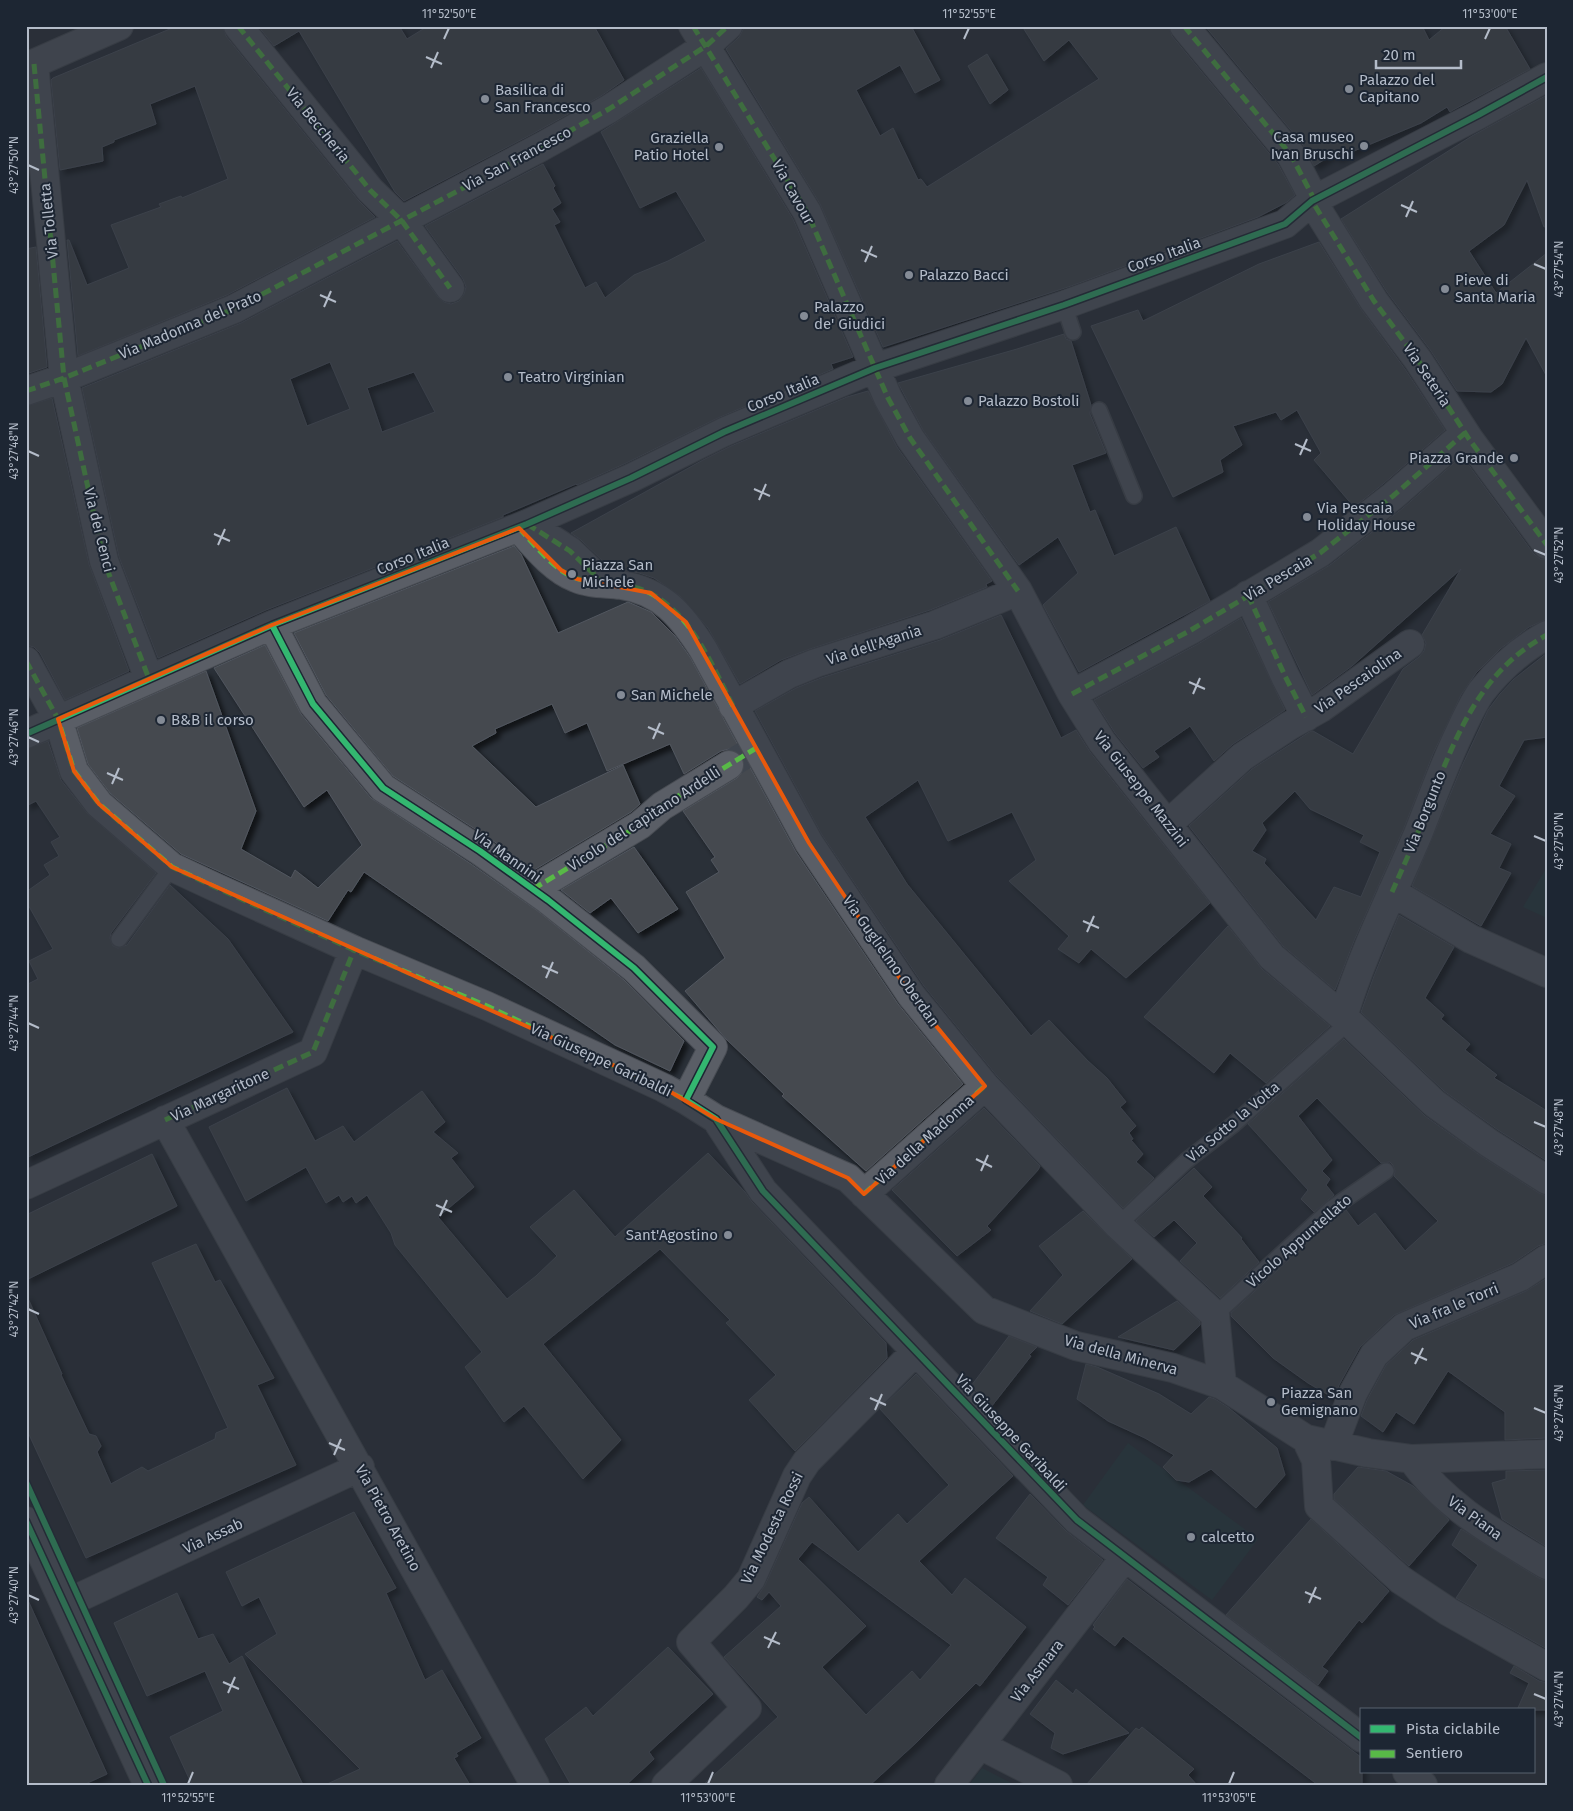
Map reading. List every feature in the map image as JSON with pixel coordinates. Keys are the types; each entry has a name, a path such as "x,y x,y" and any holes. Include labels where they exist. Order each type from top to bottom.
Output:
{"street":[{"path":"30,66 118,26"},
{"name":"Via Beccheria","path":"238,26 370,190 402,221 450,288"},
{"name":"Via San Francesco","path":"402,221 609,109 700,36 728,26"},
{"name":"Via Seteria","path":"1184,26 1291,155 1312,197 1312,201 1374,301 1418,360 1465,433 1547,545"},
{"name":"Via Cavour","path":"700,36 807,212 875,368"},
{"name":"Via Tolletta","path":"30,66 64,378"},
{"name":"Corso Italia","path":"26,734 272,625 523,526 631,478 724,432 875,368 1064,305 1286,224 1312,201 1547,77"},
{"name":"Via Madonna del Prato","path":"26,391 64,378 234,309 402,221"},
{"name":"Via Giuseppe Mazzini","path":"875,368 888,398 910,438 1018,592 1072,694 1102,742 1272,957 1346,1019 1434,1103 1489,1143 1547,1180"},
{"name":"Via dei Cenci","path":"64,378 104,561 150,679"},
{"name":"Via Pescaia","path":"1072,694 1190,630 1320,553 1394,496 1465,433"},
{"name":"Via Guglielmo Oberdan","path":"523,526 561,570 577,579 636,587 650,593 669,606 686,622 703,648 733,706 744,756 809,843 911,995 985,1086 1118,1225 1214,1315"},
{"name":"Via dell'Agania","path":"733,706 789,674 935,625 1018,592"},
{"name":"Via Pescaiolina","path":"1248,595 1306,717"},
{"name":"Via Mannini","path":"272,625 313,704 383,788 480,851 533,889 634,968 713,1047 686,1100"},
{"name":"Via Borgunto","path":"1346,1019 1353,982 1466,719 1481,693 1504,666 1533,643 1547,635"},
{"name":"Via Pescaiolina","path":"1168,824 1242,757 1289,726 1321,708 1410,644"},
{"name":"Via Giuseppe Garibaldi","path":"26,660 58,719 74,771 99,804 172,867 354,950 487,1006 686,1100 716,1119 763,1191 1077,1520 1360,1736"},
{"name":"Vicolo del capitano Ardelli","path":"533,889 640,825 662,806 744,756"},
{"path":"1392,892 1471,939 1547,974"},
{"name":"Via Margaritone","path":"26,1185 313,1052 354,950"},
{"name":"Via della Madonna","path":"864,1194 985,1086"},
{"name":"Via della Minerva","path":"716,1119 848,1178 984,1310 1076,1346 1172,1368 1222,1385 1306,1439 1333,1446 1412,1459 1547,1454"},
{"name":"Via Pietro Aretino","path":"165,1120 360,1467 535,1785"},
{"name":"Via fra le Torri","path":"1333,1446 1353,1393 1374,1355 1404,1327 1520,1277 1547,1259"},
{"path":"1214,1315 1222,1385"},
{"name":"Via Modesta Rossi","path":"666,1785 747,1708 691,1642 736,1597 751,1579 797,1476 807,1461 916,1351"},
{"path":"1306,1439 1316,1460 1319,1506 1401,1580 1450,1612 1547,1668"},
{"name":"Via Piana","path":"1412,1459 1422,1473 1446,1498 1496,1534 1547,1565"},
{"name":"Via Assab","path":"65,1604 360,1467"},
{"path":"26,1521 148,1785"},
{"name":"Via Asmara","path":"949,1785 1125,1557"},
{"path":"980,1745 1058,1785"},
{"path":"1409,1774 1423,1785"}],"lane":[{"path":"1064,305 1073,332"},
{"path":"1099,410 1134,496"},
{"path":"119,939 172,867"},
{"name":"Via Sotto la Volta","path":"1118,1225 1186,1161 1234,1124 1346,1019"},
{"name":"Vicolo Appuntellato","path":"1214,1315 1331,1209 1386,1171"}],"highlighted area":[{"path":"519,528 561,570 577,579 651,593 686,622 809,843 911,995 985,1086 864,1194 848,1178 716,1119 664,1088 172,867 99,804 74,771 58,719 272,625"}],"green space":[{"path":"1547,867 1547,918 1523,907"},
{"name":"calcetto","path":"1128,1443 1258,1539 1212,1600 1083,1505"},
{"path":"982,1768 1015,1785 969,1785"}],"building":[{"path":"177,26 223,26 226,36 358,200 375,217 227,295 78,356 67,240 69,240 87,285 129,268 111,225 161,207 159,204 181,196 182,198 228,179 195,86 150,104 156,124 114,140 114,142 102,147 103,161 60,170 51,80"},
{"path":"258,26 399,26 407,39 428,26 594,26 624,80 601,96 534,133 404,201 395,192 299,31 274,46"},
{"path":"745,26 911,26 940,80 915,93 900,65 856,90 880,136 893,128 918,180 921,179 927,187 1099,79 1069,40 1044,61 1022,26 1169,26 1172,36 1278,164 1295,195 1287,202 1258,217 1071,286 883,347 820,204 726,49 739,37"},
{"path":"1205,26 1422,26 1429,40 1446,26 1505,26 1530,69 1450,112 1447,107 1421,123 1337,158 1333,154 1314,166 1303,145"},
{"path":"987,54 1008,90 990,104 968,66"},
{"path":"701,68 793,219 853,357 831,364 833,369 718,418 577,485 503,515 503,517 266,610 158,658 119,557 82,388 241,323 397,241 438,297 444,302 451,304 459,301 466,287 463,279 425,226 543,164 555,186 553,188 561,203 552,209 560,222 554,225 585,288 596,282 605,298 634,275 668,261 706,241 676,191 640,208 601,132","holes":["330,362 350,409 307,426 290,379","414,372 435,412 382,432 367,388"]},
{"path":"1547,95 1547,226 1544,227 1527,180 1504,225 1469,251 1496,293 1547,253 1547,377 1526,338 1502,384 1491,392 1457,391 1431,351 1387,292 1341,219 1472,136"},
{"path":"1319,242 1361,309 1405,369 1445,430 1354,507 1314,460 1321,453 1297,410 1281,420 1276,412 1233,426 1242,445 1220,460 1223,472 1173,497 1091,326 1138,310 1143,321 1259,264"},
{"path":"36,247 47,367 26,374 26,249"},
{"path":"1064,334 1066,339 1071,341 1091,405 1090,414 1106,453 1072,465 1090,512 1095,510 1114,556 1176,527 1210,601 1079,672 1043,605 1078,573 1058,537 1019,565 923,430 898,383"},
{"path":"868,391 897,447 992,581 986,584 987,587 930,610 781,660 740,684 708,628 680,596 654,578 639,573 610,568 571,533 731,446 847,397"},
{"path":"52,398 89,564 129,671 65,700 40,653 34,647 26,645 26,406"},
{"path":"1462,456 1534,554 1540,559 1547,560 1547,619 1529,627 1500,649 1476,673 1461,695 1433,754 1404,828 1354,941 1335,990 1283,946 1189,826 1252,769 1311,731 1353,754 1403,669 1424,651 1426,643 1422,635 1461,569 1352,666 1312,695 1268,602 1330,565 1403,508","holes":["1295,791 1310,809 1364,835 1360,842 1380,852 1361,897 1334,887 1316,920 1264,863 1266,859 1252,851 1266,830 1262,823"]},
{"path":"514,546 521,554 558,633 628,602 651,612 675,636 690,657 796,852 898,1004 963,1084 866,1171 782,1096 784,1094 726,1039 685,991 725,958 686,892 719,872 711,860 715,857 683,811 737,778 742,773 745,764 742,756 729,749 721,751 684,774 670,744 607,771 587,723 565,733 552,704 495,729 496,733 472,746 536,807 623,765 640,804 631,812 534,870 489,838 393,776 326,695 294,633"},
{"path":"1001,615 1061,738 1076,730 1090,752 1210,903 1126,978 1091,949 1079,963 1058,949 1069,936 1009,881 1036,860 1012,812 948,841 918,780 865,817 907,884 1031,1036 1049,1020 1107,1078 1126,1102 1120,1107 1136,1126 1129,1133 1133,1139 1131,1140 1143,1154 1136,1162 1154,1178 1123,1208 997,1076 924,986 822,835 755,711 796,688 821,678 940,640"},
{"path":"1241,618 1285,710 1233,744 1214,761 1190,726 1154,751 1159,757 1143,768 1115,733 1094,700 1198,644"},
{"path":"265,645 301,714 371,798 471,864 539,912 624,980 684,1041 670,1071 615,1045 364,872 351,892 348,890 328,921 181,854 110,793 88,764 77,728 206,671 256,811 241,849 291,878 295,870 318,888 362,845 327,790 304,807 214,668"},
{"path":"1547,653 1547,737 1524,740 1499,786 1515,796 1490,834 1511,844 1499,868 1511,873 1481,926 1412,886 1462,766 1488,710 1514,679"},
{"path":"48,741 61,780 87,813 156,873 111,933 110,938 113,946 118,948 127,945 170,885 228,939 293,1032 26,1158 26,985 38,979 29,961 53,949 26,901 26,892 50,875 44,865 59,856 51,842 60,837 36,801 26,806 26,749"},
{"path":"634,847 678,909 638,933 611,898 590,913 561,890"},
{"path":"1399,915 1454,947 1425,998 1444,1015 1441,1019 1470,1044 1465,1050 1497,1075 1494,1078 1547,1111 1547,1161 1498,1130 1444,1091 1361,1012"},
{"path":"1228,926 1262,969 1330,1026 1266,1083 1230,1053 1214,1073 1144,1017"},
{"path":"1344,1039 1425,1116 1481,1156 1539,1193 1547,1196 1547,1243 1538,1246 1513,1263 1394,1315 1360,1347 1339,1385 1335,1397 1332,1397 1308,1383 1273,1358 1231,1316 1231,1313 1337,1216 1346,1210 1358,1226 1375,1213 1405,1251 1438,1221 1394,1176 1393,1165 1390,1162 1381,1163 1317,1098 1298,1116 1332,1160 1322,1171 1330,1179 1326,1185 1334,1195 1314,1212 1301,1199 1308,1190 1248,1124"},
{"path":"287,1088 315,1141 343,1126 354,1142 422,1091 445,1122 433,1132 458,1153 451,1158 474,1187 438,1217 507,1299 557,1256 530,1227 574,1190 615,1237 708,1153 886,1343 887,1358 795,1451 749,1400 776,1375 726,1323 730,1320 660,1249 543,1344 621,1440 583,1479 524,1406 504,1422 465,1367 482,1352 395,1245 391,1233 367,1195 356,1203 352,1196 343,1202 339,1195 326,1203 306,1167 246,1201 209,1127"},
{"path":"984,1108 1040,1166 987,1226 991,1230 957,1256 892,1190"},
{"path":"152,1154 177,1206 26,1280 26,1215"},
{"path":"1194,1168 1212,1187 1203,1196 1242,1238 1259,1262 1220,1298 1180,1261 1197,1243 1174,1220 1154,1237 1136,1221"},
{"path":"1083,1211 1132,1259 1062,1324 1030,1311 1063,1275 1039,1246"},
{"path":"196,1244 215,1282 220,1280 274,1378 257,1385 296,1465 86,1558 26,1428 26,1294 89,1434 96,1436 101,1446 97,1452 111,1484 142,1467 148,1471 215,1439 216,1433 228,1428 152,1263"},
{"path":"1547,1278 1547,1438 1505,1440 1505,1412 1448,1371 1414,1424 1396,1412 1383,1432 1361,1416 1367,1400 1386,1365 1413,1340 1526,1291"},
{"path":"1177,1301 1200,1322 1200,1325 1174,1350 1118,1337"},
{"path":"1009,1336 1037,1347 991,1407 971,1386"},
{"path":"1086,1364 1159,1394 1191,1414 1209,1397 1215,1399 1229,1408 1277,1448 1285,1475 1256,1508 1211,1469 1189,1482 1176,1480 1163,1467 1174,1455 1145,1438 1108,1421 1077,1399"},
{"path":"916,1374 1013,1476 919,1561 952,1595 965,1578 1026,1627 980,1686 976,1683 917,1742 870,1785 703,1785 778,1717 724,1657 781,1606 769,1592 762,1600 757,1597 765,1585 802,1503 809,1497 858,1552 898,1514 907,1524 949,1485 880,1409","holes":["812,1542 951,1645 920,1680 912,1671 866,1715 822,1667 866,1626 798,1559"]},
{"path":"1358,1467 1386,1471 1413,1486 1449,1520 1409,1566 1334,1499 1334,1494"},
{"path":"1547,1470 1547,1547 1502,1519 1492,1483 1506,1479 1506,1471"},
{"path":"1030,1494 1066,1531 1103,1560 1068,1605 1043,1585 1048,1577 996,1538"},
{"path":"354,1512 396,1588 386,1593 425,1680 442,1670 481,1738 456,1753 458,1756 454,1758 470,1785 325,1785 360,1769 245,1654 277,1634 259,1597 242,1606 226,1572"},
{"path":"1311,1519 1389,1591 1362,1623 1359,1620 1322,1667 1328,1671 1318,1685 1226,1615"},
{"path":"1461,1529 1539,1578 1547,1581 1547,1649 1456,1598 1478,1565 1452,1545"},
{"path":"1127,1579 1360,1756 1362,1785 1318,1785 1123,1636 1115,1646 1093,1629 1095,1627 1093,1625"},
{"path":"177,1593 198,1639 213,1634 229,1664 242,1656 303,1785 192,1785 170,1737 223,1711 205,1671 147,1696 114,1623"},
{"path":"26,1596 107,1774 83,1785 26,1785"},
{"path":"668,1647 713,1694 649,1752 654,1759 626,1785 571,1785 545,1739 586,1707 593,1716"},
{"path":"1514,1666 1539,1681 1547,1683 1547,1710 1518,1708 1529,1683 1510,1673"},
{"path":"1056,1680 1073,1694 1076,1689 1129,1733 1063,1754 1051,1748 1055,1733 1030,1714"},
{"path":"1142,1727 1194,1769 1188,1775 1197,1785 1086,1785 1136,1728 1139,1730"}],"tunnel":[{"path":"729,765 745,755"}],"marked path":[{"path":"238,26 370,190 402,221 450,288"},
{"path":"693,26 807,212 888,398 910,438 1018,591"},
{"path":"26,391 64,378 234,309 541,147 609,109 706,46 728,26"},
{"path":"1184,26 1291,155 1313,197 1312,201 1374,301 1418,360 1469,439 1547,545"},
{"path":"34,64 64,378 104,561 149,679"},
{"path":"1072,694 1191,630 1320,553 1393,496 1465,433"},
{"path":"527,524 570,551 603,583"},
{"path":"519,528 546,558 571,576 588,581 642,589 665,603 690,628 700,643 733,706"},
{"path":"1248,595 1306,717"},
{"path":"1392,892 1446,762 1470,713 1502,669 1523,651 1547,635"},
{"path":"26,661 58,719 74,771 99,804 172,867 354,950 487,1006 686,1100 688,1097"},
{"path":"533,889 640,825 662,806 758,747"},
{"path":"165,1120 313,1052 354,950"},
{"path":"864,1194 985,1086"}],"cycle path":[{"path":"26,734 272,625 527,524 631,478 724,432 875,368 1064,305 1285,224 1312,201 1547,77"},
{"path":"272,625 313,704 383,788 480,851 548,900 634,968 713,1047 686,1100 716,1119 763,1191 1077,1520 1360,1736"},
{"path":"26,1482 164,1785"},
{"path":"26,1521 148,1785"}],"place":[{"name":"Palazzo del Capitano","path":"1349,89"},
{"name":"Basilica di San Francesco","path":"485,99"},
{"name":"Casa museo Ivan Bruschi","path":"1364,146"},
{"name":"Graziella Patio Hotel","path":"719,147"},
{"name":"Palazzo Bacci","path":"909,275"},
{"name":"Pieve di Santa Maria","path":"1445,289"},
{"name":"Palazzo de' Giudici","path":"804,316"},
{"name":"Teatro Virginian","path":"508,377"},
{"name":"Palazzo Bostoli","path":"968,401"},
{"name":"Piazza Grande","path":"1514,458"},
{"name":"Via Pescaia Holiday House","path":"1307,517"},
{"name":"Piazza San Michele","path":"572,574"},
{"name":"San Michele","path":"621,695"},
{"name":"B&B il corso","path":"161,720"},
{"name":"Sant'Agostino","path":"728,1235"},
{"name":"Piazza San Gemignano","path":"1271,1402"},
{"name":"calcetto","path":"1191,1537"}]}
